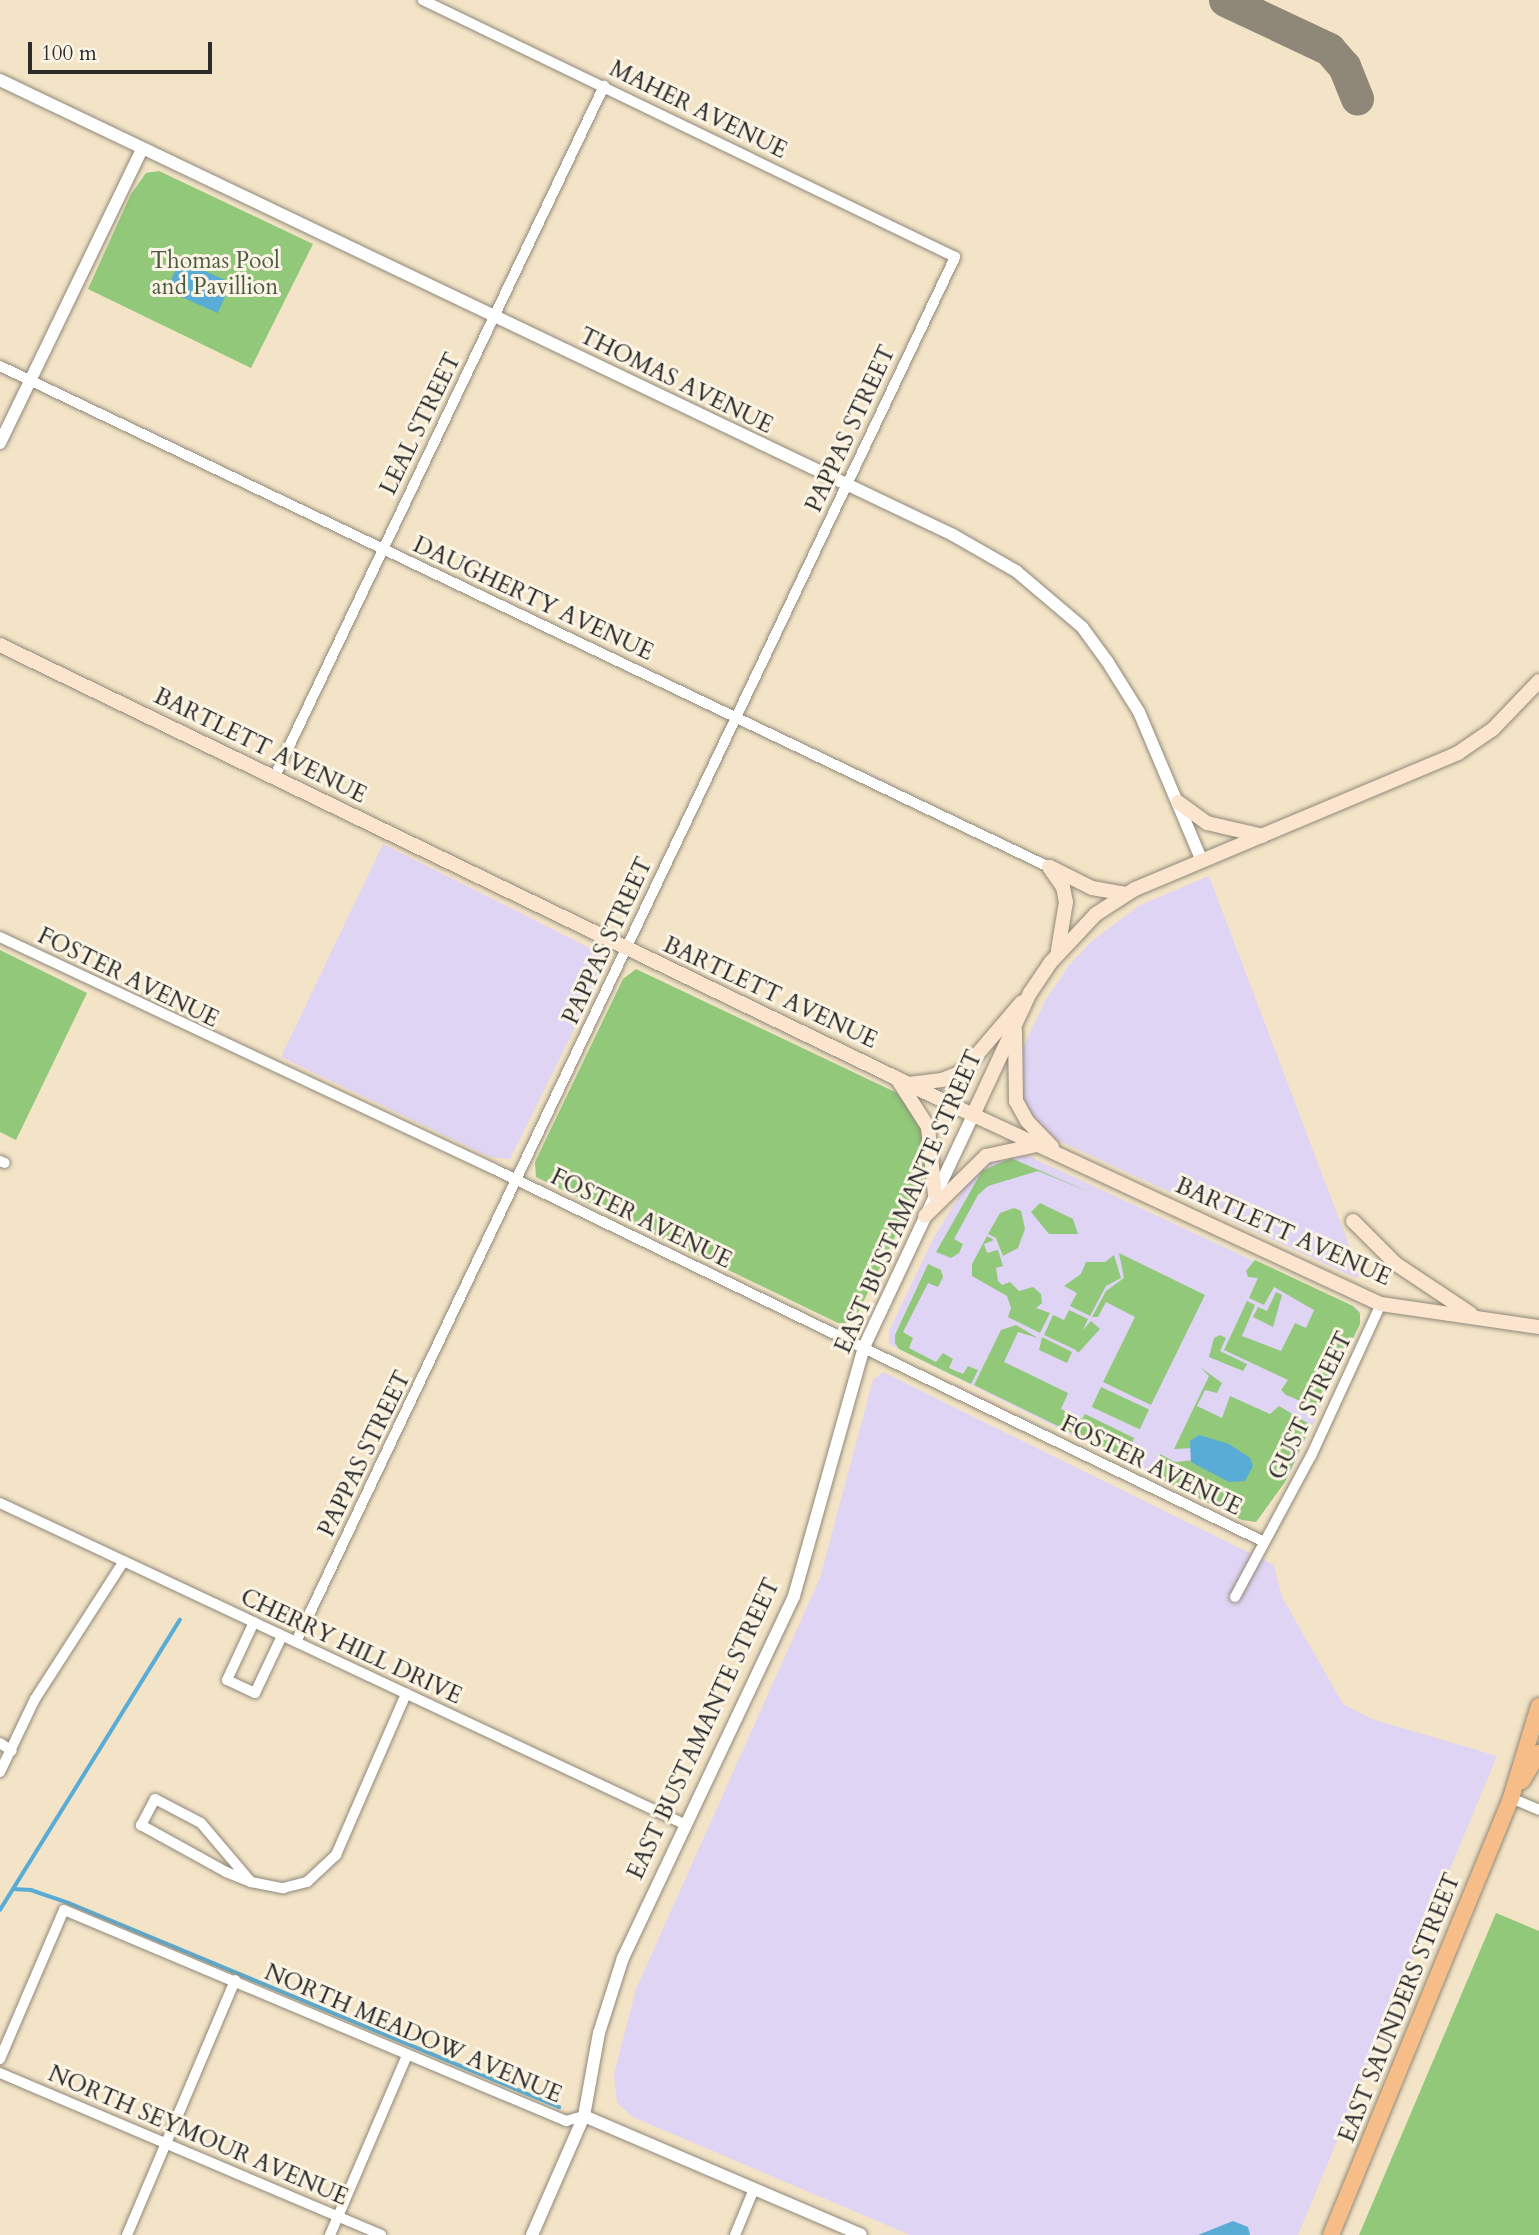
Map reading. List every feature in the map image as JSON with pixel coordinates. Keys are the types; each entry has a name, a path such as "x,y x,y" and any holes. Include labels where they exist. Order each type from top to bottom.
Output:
{"main road":[{"name":"BARTLETT AVENUE","path":"0,645 973,1115 1381,1304 1539,1327"},
{"name":"EAST BUSTAMANTE STREET","path":"973,1115 1030,993 1057,955 1097,914 1125,894 1458,753 1493,729 1539,681"},
{"path":"1178,802 1208,822 1263,836"},
{"path":"1049,867 1092,888 1125,894"},
{"path":"1049,867 1063,887 1066,902 1057,955"},
{"path":"935,1195 928,1127 902,1081 946,1080 961,1072 990,1034 1030,993"},
{"path":"1016,1023 1012,1077 1016,1101 1031,1125 1060,1156"},
{"path":"925,1216 986,1156 1038,1145"},
{"path":"1353,1221 1396,1264 1479,1319"},
{"name":"EAST SAUNDERS STREET","path":"1331,2235 1511,1798 1539,1706"},
{"name":"EAST SAUNDERS STREET","path":"1511,1798 1539,1754"}],"street":[{"name":"MAHER AVENUE","path":"423,0 955,257"},
{"name":"THOMAS AVENUE","path":"0,80 846,485 1016,571 1082,627 1139,712 1202,861"},
{"name":"LEAL STREET","path":"274,778 604,86"},
{"path":"0,443 142,149"},
{"name":"PAPPAS STREET","path":"296,1642 955,257"},
{"name":"DAUGHERTY AVENUE","path":"0,366 1049,867"},
{"name":"FOSTER AVENUE","path":"0,937 864,1347 1262,1541"},
{"name":"EAST BUSTAMANTE STREET","path":"532,2235 584,2116 610,1992 794,1596 864,1347 973,1115"},
{"name":"GUST STREET","path":"1235,1597 1262,1541 1311,1456 1381,1304"},
{"name":"CHERRY HILL DRIVE","path":"0,1503 686,1825"},
{"path":"0,1772 35,1699 124,1561"},
{"path":"254,1622 227,1680 256,1693 282,1636"},
{"path":"251,1882 201,1823 155,1800 141,1825 251,1882 283,1888 307,1882 336,1855 406,1694"},
{"path":"0,1743 12,1751"},
{"path":"1511,1798 1539,1811"},
{"name":"NORTH MEADOW AVENUE","path":"0,2059 64,1910 566,2122 584,2116 861,2235"},
{"path":"127,2235 235,1980"},
{"path":"330,2235 407,2055"},
{"name":"NORTH SEYMOUR AVENUE","path":"0,2073 381,2235"},
{"path":"734,2235 754,2189"}],"shaded area":[{"path":"383,844 604,955 605,967 510,1159 490,1157 281,1057"},
{"path":"1209,876 1360,1274 1356,1278 1057,1140 1021,1105 1021,1052 1045,1001 1070,964 1092,941 1140,905"},
{"path":"1004,1153 1028,1156 1359,1310 1360,1324 1293,1467 1258,1520 1242,1520 889,1344 889,1331 934,1237 974,1172"},
{"path":"883,1372 1274,1565 1282,1597 1343,1704 1372,1719 1497,1756 1298,2235 910,2235 633,2117 617,2103 614,2074 636,1989 820,1578 873,1380"}],"green space":[{"name":"Thomas Pool and Pavillion","path":"159,171 313,244 251,368 88,289 131,194 146,173"},
{"path":"0,950 87,993 16,1140 0,1132"},
{"path":"636,969 897,1093 920,1117 926,1173 853,1323 838,1323 536,1177 535,1162 623,979"},
{"path":"1011,1158 1092,1193 1038,1171 988,1186 978,1195 954,1239 963,1244 959,1253 951,1258 936,1252 982,1171"},
{"path":"1040,1203 1073,1219 1078,1234 1049,1234 1031,1212"},
{"path":"1014,1208 1021,1211 1025,1229 1018,1248 1003,1256 996,1238 988,1234 1000,1213"},
{"path":"987,1236 994,1240 984,1244 987,1253 998,1250 1003,1266 996,1268 998,1281 1002,1285 1010,1282 1019,1291 1033,1287 1041,1294 1042,1303 1036,1308 1050,1313 1040,1333 1008,1317 1011,1308 1007,1296 972,1276 972,1264"},
{"path":"1119,1253 1205,1295 1151,1405 1103,1382 1135,1317 1106,1302 1098,1317 1092,1317 1106,1291 1124,1278"},
{"path":"1114,1255 1121,1278 1106,1286 1090,1316 1070,1306 1077,1293 1064,1286 1081,1274 1086,1262 1105,1262"},
{"path":"1255,1260 1353,1306 1360,1313 1360,1324 1318,1408 1286,1395 1281,1390 1288,1380 1224,1350 1247,1301 1255,1305 1242,1336 1281,1351 1295,1323 1306,1328 1314,1310 1274,1287 1264,1305 1249,1298 1258,1278 1248,1277 1246,1271"},
{"path":"928,1264 941,1270 943,1277 938,1287 928,1283 903,1332 913,1338 909,1348 936,1362 943,1353 953,1359 949,1368 963,1374 968,1366 978,1370 971,1384 899,1349 895,1343 895,1335"},
{"path":"1276,1292 1282,1295 1273,1327 1253,1317 1258,1307 1267,1311"},
{"path":"1069,1310 1088,1319 1074,1349 1044,1335 1053,1315 1064,1320"},
{"path":"1091,1321 1100,1329 1079,1353 1070,1345"},
{"path":"1016,1325 1038,1338 1018,1332 1004,1362 1068,1393 1061,1409 1082,1419 1085,1414 1134,1438 1125,1459 974,1385 1001,1330"},
{"path":"1220,1335 1226,1338 1220,1351 1247,1364 1243,1371 1209,1357 1214,1338"},
{"path":"1042,1337 1072,1352 1067,1363 1039,1350"},
{"path":"1200,1367 1222,1383 1217,1393 1205,1390 1197,1406 1222,1418 1230,1396 1270,1414 1279,1406 1311,1425 1285,1482 1256,1522 1242,1520 1153,1475 1160,1454 1175,1462 1195,1460 1193,1448 1174,1449 1209,1376"},
{"path":"1101,1387 1149,1409 1140,1429 1092,1407"},
{"path":"1496,1913 1539,1931 1539,2235 1359,2235"}],"water":[{"path":"180,260 231,283 218,313 167,290"},
{"path":"1199,1435 1229,1444 1250,1458 1253,1466 1245,1481 1229,1482 1191,1462 1190,1441"},
{"path":"1233,2221 1248,2227 1250,2235 1198,2235"}],"waterway":[{"path":"0,1910 180,1620"},
{"path":"13,1889 31,1890 69,1903 559,2107"}],"taxiway":[{"path":"1225,0 1329,49 1344,66 1357,98"}]}
